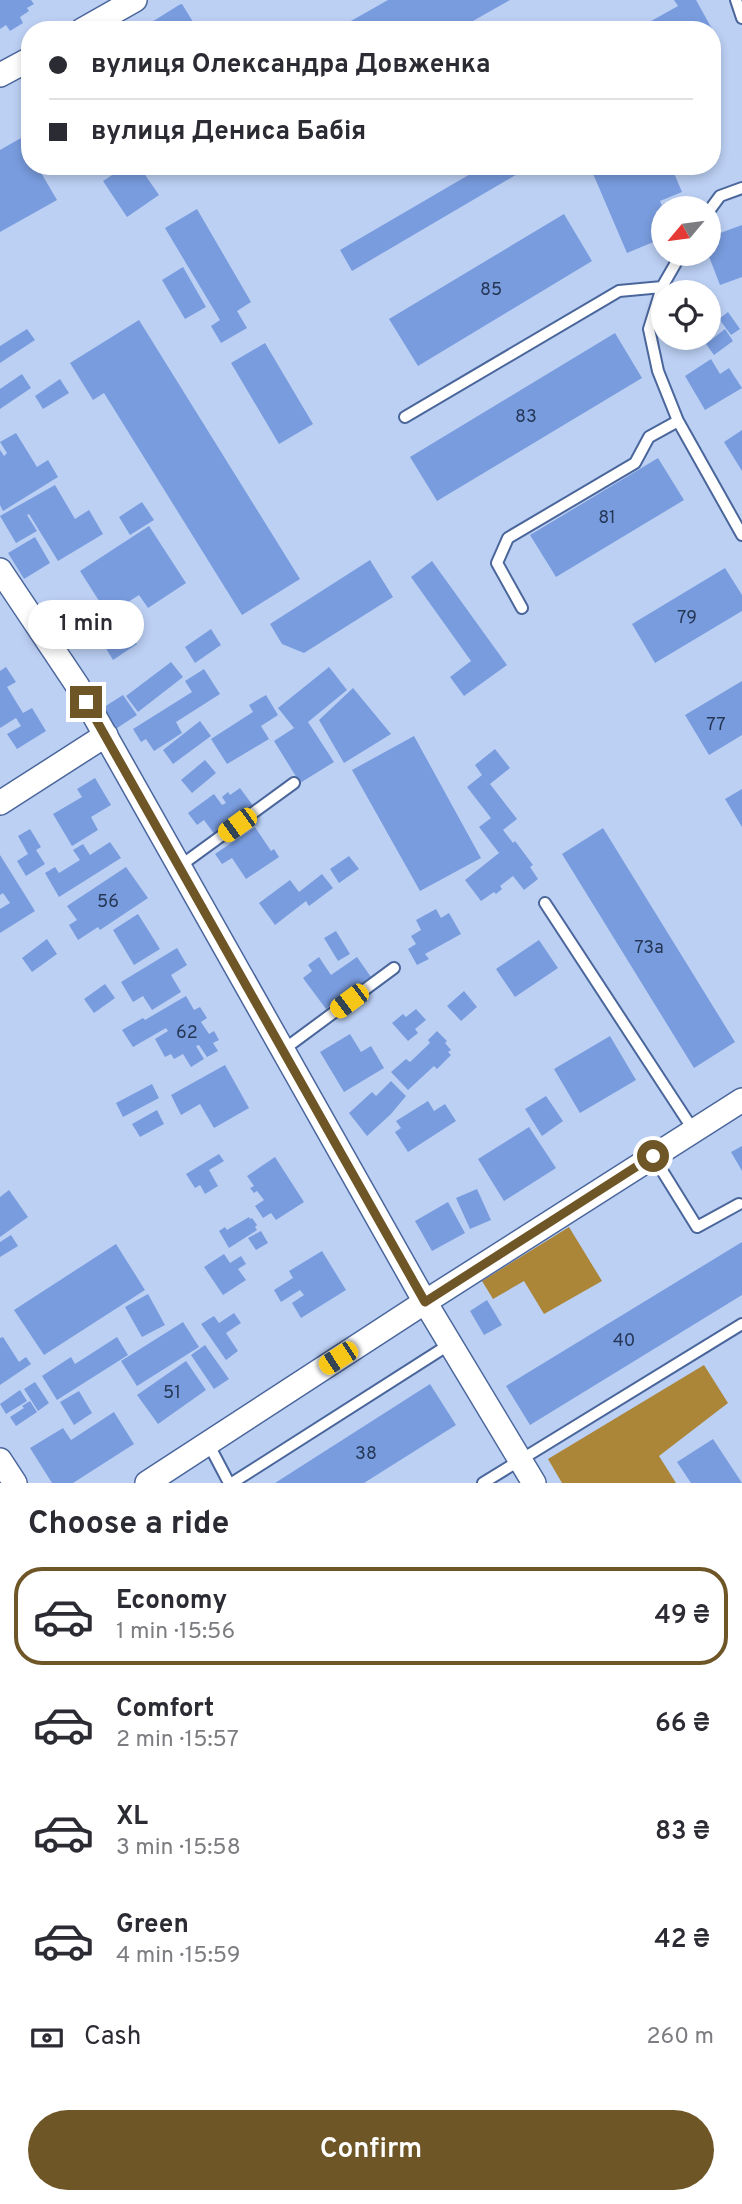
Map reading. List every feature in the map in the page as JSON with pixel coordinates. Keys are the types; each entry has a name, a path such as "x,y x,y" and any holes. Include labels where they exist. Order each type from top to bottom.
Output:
{"street":[{"path":"98,21 135,0"},
{"path":"0,75 21,64"},
{"path":"0,570 106,735 425,1302 534,1483"},
{"path":"0,803 106,735"},
{"path":"147,1483 742,1100"},
{"path":"0,1460 15,1483"}],"lane":[{"path":"736,0 742,18"},
{"path":"720,196 742,188"},
{"path":"405,417 620,290 651,288"},
{"path":"654,350 658,371 678,421 742,535"},
{"path":"523,608 496,563 508,538 635,463 649,437 678,421"},
{"path":"180,866 293,783"},
{"path":"545,904 694,1131"},
{"path":"283,1050 394,968"},
{"path":"653,1156 697,1227 739,1203"},
{"path":"483,1483 742,1324"},
{"path":"208,1443 231,1483 450,1344"}],"shaded area":[{"path":"569,1227 602,1281 544,1314 524,1281 493,1299 482,1281"},
{"path":"704,1365 728,1403 659,1456 676,1483 562,1483 548,1459"}],"building":[{"path":"0,0 31,0 34,4 20,17 21,24 10,31 6,25 0,29"},
{"path":"388,0 510,0 473,21 351,21"},
{"path":"674,0 696,0 708,21 651,21 678,6"},
{"path":"182,4 192,21 153,21"},
{"path":"21,138 21,175 42,175 57,200 0,232 0,150"},
{"path":"112,175 145,175 159,195 127,217 103,181"},
{"path":"469,175 516,175 352,271 340,250"},
{"path":"594,175 675,175 682,192 672,196 651,196 651,243 627,253"},
{"path":"197,209 251,302 237,311 247,328 221,343 211,326 220,320 165,228"},
{"path":"564,214 592,261 418,366 389,319"},
{"path":"742,225 742,277 721,285 713,266 721,266 721,233"},
{"path":"183,267 206,307 185,319 162,280"},
{"path":"728,312 740,329 731,335 721,317"},
{"path":"139,320 300,579 242,615 104,393 93,400 70,363"},
{"path":"27,329 35,340 0,363 0,346"},
{"path":"725,329 733,341 721,350 721,332"},
{"path":"615,333 642,378 437,501 410,457"},
{"path":"265,343 313,424 279,444 231,363"},
{"path":"711,359 720,374 729,368 742,388 705,410 685,376"},
{"path":"22,374 31,388 0,409 0,389"},
{"path":"60,379 69,393 43,409 35,396"},
{"path":"742,430 742,471 724,442"},
{"path":"16,433 37,467 48,460 58,477 3,511 0,505 0,450 4,456 7,453 0,442"},
{"path":"658,458 684,500 556,577 530,535"},
{"path":"55,485 75,519 89,510 103,534 58,561 29,514 27,515 37,531 16,543 0,516"},
{"path":"142,502 154,520 130,535 119,517"},
{"path":"149,526 186,583 148,608 139,595 125,604 142,629 132,635 137,644 113,660 105,647 113,642 99,620 108,615 80,571"},
{"path":"35,537 50,563 24,579 8,553"},
{"path":"370,560 393,597 304,653 282,644 270,624"},
{"path":"432,561 507,665 464,696 450,677 471,661 411,577"},
{"path":"725,568 742,595 742,611 655,663 632,624"},
{"path":"211,629 221,645 195,663 185,647"},
{"path":"171,662 183,677 138,712 126,696"},
{"path":"6,667 16,682 7,687 23,713 32,708 46,731 17,749 7,734 21,726 16,718 0,728 0,671"},
{"path":"329,667 347,690 308,722 334,762 300,783 274,741 294,728 278,708"},
{"path":"204,669 220,694 176,722 182,733 154,751 146,739 141,742 133,729 192,692 185,681"},
{"path":"742,681 742,735 709,755 685,715"},
{"path":"353,688 391,734 344,763 319,720"},
{"path":"123,695 137,715 114,730 101,709"},
{"path":"266,695 278,715 261,726 269,739 227,764 211,739 253,712 249,705"},
{"path":"200,721 211,736 173,764 163,750"},
{"path":"414,736 481,858 420,891 352,770"},
{"path":"495,749 510,768 490,784 517,819 503,830 533,865 530,867 538,879 524,890 513,876 500,886 502,889 496,894 494,892 481,901 465,880 499,853 479,827 491,818 467,787 482,775 475,765"},
{"path":"205,760 216,773 192,793 181,780"},
{"path":"95,778 111,805 91,817 98,830 72,846 53,814 82,797 77,789"},
{"path":"240,788 254,807 215,835 204,820 197,825 188,813 214,794 222,805 226,803 222,797"},
{"path":"742,789 742,827 725,799"},
{"path":"255,827 271,851 274,849 279,857 246,879 232,858 222,864 215,854"},
{"path":"603,828 735,1042 694,1068 562,854"},
{"path":"30,829 41,847 36,850 45,864 26,876 17,861 28,854 18,836"},
{"path":"110,842 121,858 59,897 45,873 55,867 59,873 80,860 73,850 83,844 90,855"},
{"path":"0,855 35,911 0,933 0,909 10,903 3,893 0,895"},
{"path":"349,856 359,869 339,883 330,869"},
{"path":"126,867 148,898 100,930 98,927 78,940 69,925 77,920 67,906"},
{"path":"322,874 333,888 309,906 306,901 275,925 259,903 290,880 299,892"},
{"path":"436,909 441,918 449,913 461,934 425,954 429,959 417,965 408,949 416,944 411,936 421,930 416,920"},
{"path":"138,914 160,949 134,965 113,930"},
{"path":"336,931 350,954 338,961 324,938"},
{"path":"47,939 57,954 32,972 22,958"},
{"path":"539,940 558,968 515,997 496,969"},
{"path":"177,948 187,965 171,975 181,992 152,1010 143,996 133,1002 121,982"},
{"path":"319,957 331,975 357,957 371,977 326,1009 303,978 312,971 308,965"},
{"path":"105,984 115,998 94,1013 84,999"},
{"path":"464,991 477,1007 461,1021 447,1006"},
{"path":"186,996 194,1010 200,1007 207,1018 201,1022 209,1034 214,1031 219,1040 213,1043 218,1051 207,1057 199,1045 196,1046 204,1059 191,1067 183,1054 174,1059 171,1054 165,1057 155,1039 168,1031 166,1028 133,1047 122,1030"},
{"path":"416,1009 426,1020 415,1029 418,1033 408,1041 392,1023 403,1014 406,1017"},
{"path":"437,1031 447,1041 445,1043 451,1050 448,1052 451,1055 437,1069 434,1066 408,1090 391,1072 406,1059 410,1062 430,1043 428,1040"},
{"path":"350,1034 361,1052 371,1046 384,1068 344,1092 320,1052"},
{"path":"610,1036 636,1080 580,1113 554,1069"},
{"path":"225,1065 249,1108 214,1128 200,1104 181,1115 171,1095"},
{"path":"391,1081 406,1096 367,1136 349,1113 372,1092 376,1096"},
{"path":"152,1084 159,1098 123,1117 116,1103"},
{"path":"546,1096 563,1121 542,1136 525,1109"},
{"path":"428,1101 434,1111 445,1104 456,1121 408,1152 395,1132 401,1128 396,1121"},
{"path":"157,1110 164,1124 140,1137 132,1124"},
{"path":"529,1127 556,1168 504,1201 478,1159"},
{"path":"742,1146 742,1171 731,1152"},
{"path":"219,1154 224,1161 209,1170 218,1186 205,1194 200,1185 195,1188 186,1174"},
{"path":"275,1157 304,1202 276,1220 271,1213 263,1218 255,1206 264,1200 257,1191 254,1193 250,1188 254,1186 247,1176"},
{"path":"477,1189 491,1220 470,1229 456,1198"},
{"path":"9,1190 28,1217 0,1237 0,1197"},
{"path":"448,1202 465,1233 432,1251 415,1221"},
{"path":"249,1217 257,1225 257,1230 229,1248 219,1231 225,1227 227,1230"},
{"path":"261,1231 268,1243 256,1250 248,1238"},
{"path":"11,1235 18,1246 0,1257 0,1242"},
{"path":"742,1242 742,1295 530,1425 506,1386"},
{"path":"116,1244 145,1290 44,1355 14,1310"},
{"path":"322,1251 346,1290 301,1318 292,1303 304,1295 300,1290 281,1302 274,1290 293,1278 289,1271"},
{"path":"224,1254 230,1263 241,1256 246,1264 238,1269 246,1280 223,1295 204,1267"},
{"path":"148,1294 165,1325 142,1337 125,1307"},
{"path":"487,1300 502,1325 484,1335 470,1311"},
{"path":"234,1313 241,1323 226,1333 238,1351 226,1360 201,1324 214,1316 219,1323"},
{"path":"183,1322 199,1347 137,1386 121,1361"},
{"path":"3,1337 19,1362 26,1357 31,1364 0,1385 0,1338"},
{"path":"117,1337 128,1355 57,1400 42,1376 71,1357 75,1364"},
{"path":"205,1345 229,1379 214,1389 191,1355"},
{"path":"186,1361 206,1390 158,1424 137,1395"},
{"path":"35,1382 49,1403 38,1411 24,1389"},
{"path":"430,1384 456,1425 364,1483 275,1483"},
{"path":"20,1390 27,1401 6,1414 0,1404"},
{"path":"79,1391 92,1413 74,1425 60,1402"},
{"path":"30,1401 37,1412 16,1426 10,1417"},
{"path":"114,1412 134,1444 73,1483 52,1483 30,1448 63,1428 71,1440"},
{"path":"713,1439 742,1483 691,1483 677,1462"}],"route":[{"path":"86,702 425,1302 653,1156"}]}
